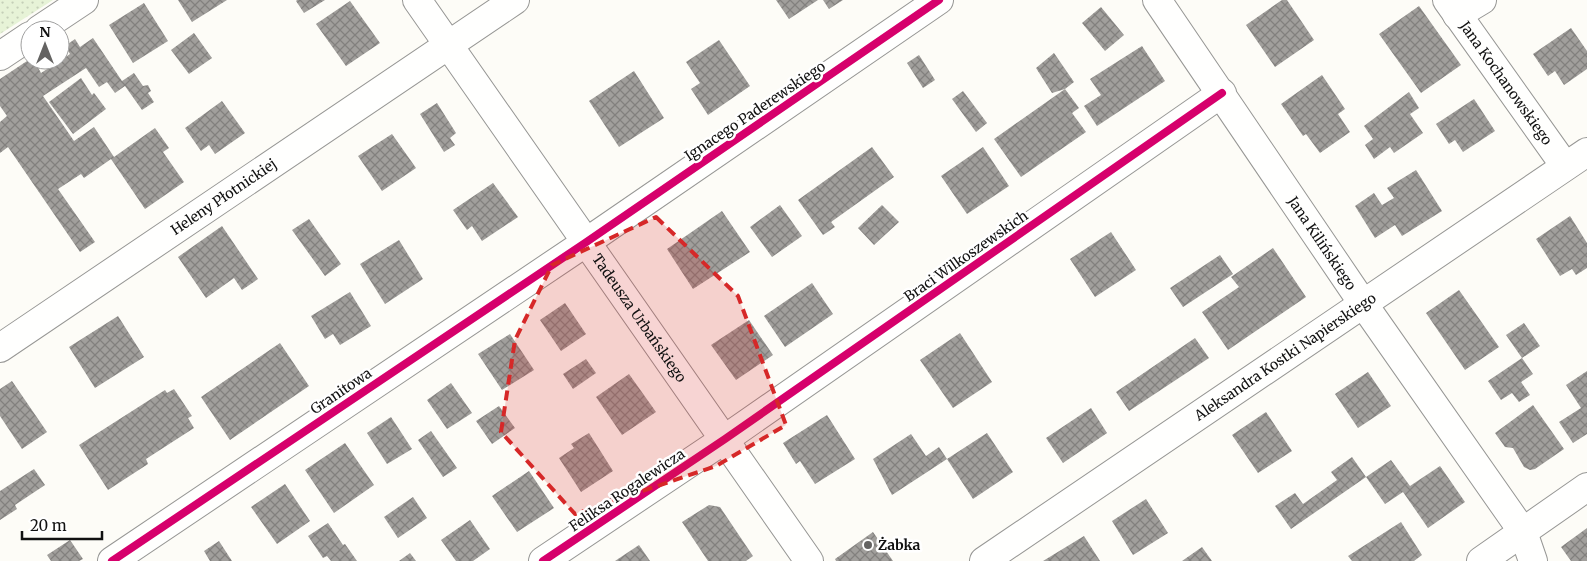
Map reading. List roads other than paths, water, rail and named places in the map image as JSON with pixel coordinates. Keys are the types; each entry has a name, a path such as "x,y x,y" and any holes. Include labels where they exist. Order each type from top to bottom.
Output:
{"street":[{"path":"54,20 84,0"},
{"name":"Tadeusza Urbańskiego","path":"417,0 809,561"},
{"name":"Heleny Płotnickiej","path":"0,348 515,0"},
{"name":"Ignacego Paderewskiego","path":"585,243 939,0"},
{"name":"Jana Kilińskiego","path":"1157,0 1364,305 1523,532 1533,561"},
{"path":"1452,7 1482,0"},
{"name":"Jana Kochanowskiego","path":"1452,7 1576,159"},
{"path":"0,56 20,43"},
{"name":"Braci Wilkoszewskich","path":"724,439 1222,94"},
{"name":"Aleksandra Kostki Napierskiego","path":"984,561 1364,305 1576,159"},
{"name":"Granitowa","path":"112,561 585,243"},
{"name":"Feliksa Rogalewicza","path":"543,561 724,439"},
{"path":"1481,561 1587,487"}],"place":[{"name":"Żabka","path":"868,545"}]}
